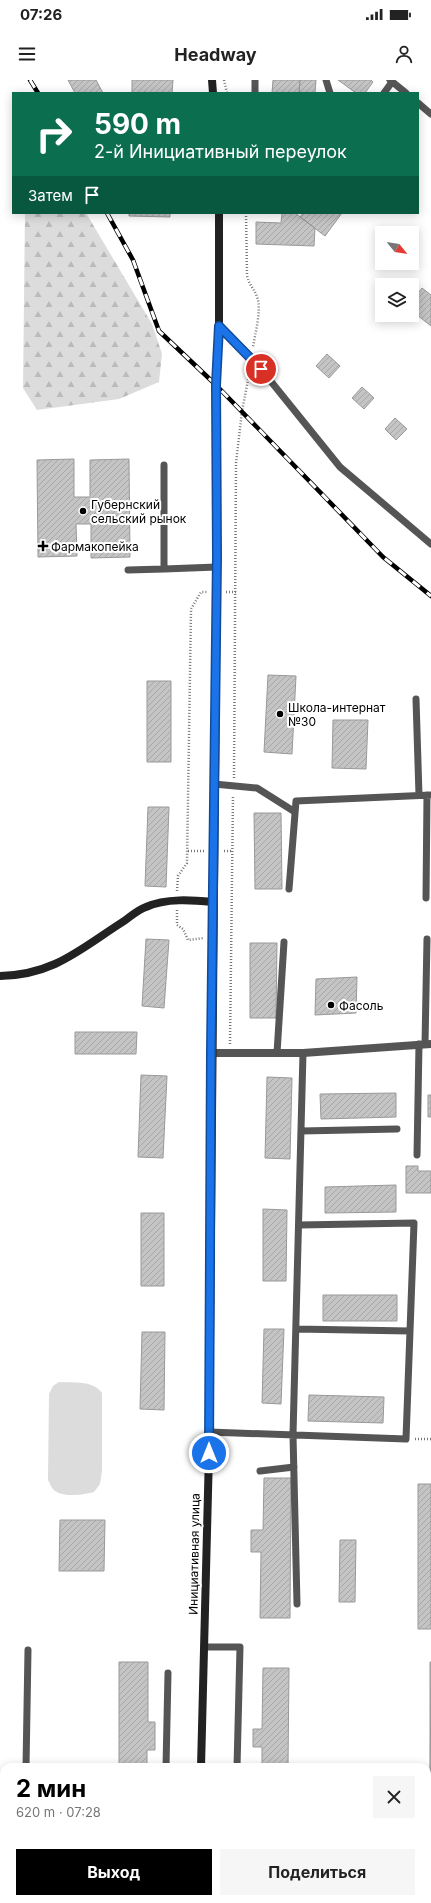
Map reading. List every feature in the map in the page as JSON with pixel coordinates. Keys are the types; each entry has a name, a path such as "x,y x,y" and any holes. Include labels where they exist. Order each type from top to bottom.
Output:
{"main road":[{"path":"212,80 213,92"},
{"name":"Инициативная улица","path":"201,1763 209,1432 212,937 217,567 216,385 219,326 219,214"},
{"path":"0,976 16,976 35,972 78,953 146,907 185,899 213,902"}],"street":[{"path":"211,1053 303,1052 425,1044"}],"lane":[{"path":"255,80 255,92"},
{"path":"326,80 330,92"},
{"path":"385,92 391,81 405,92"},
{"path":"419,104 431,114"},
{"path":"219,326 252,358 340,467 431,544"},
{"path":"164,465 164,569"},
{"path":"128,570 217,567"},
{"path":"416,700 426,795 426,898"},
{"path":"214,784 257,788 295,812"},
{"path":"289,889 296,801 426,795"},
{"path":"417,1155 425,1044 427,939"},
{"path":"277,1053 284,942"},
{"path":"297,1604 293,1435 303,1052"},
{"path":"301,1131 397,1129"},
{"path":"209,1432 406,1439 414,1222 299,1225"},
{"path":"296,1329 410,1331"},
{"path":"260,1471 294,1468"},
{"path":"204,1647 240,1647 237,1763"},
{"path":"26,1763 28,1650"},
{"path":"166,1763 168,1673"}],"path":[{"path":"224,80 227,92"},
{"path":"230,1053 236,592 236,463 242,411 252,358 259,303 257,296 248,281 246,214"},
{"path":"232,935 188,940 183,929 177,925 177,900 178,876 187,862 191,609 201,592 236,592"},
{"path":"406,1439 431,1439"}],"green space":[{"path":"25,214 87,214 152,324 162,354 159,382 119,399 37,410 23,388"},
{"path":"59,1382 77,1382 88,1384 94,1386 102,1393 102,1471 100,1484 94,1492 78,1495 61,1494 53,1489 48,1480 49,1394 53,1386"}],"building":[{"path":"68,80 96,80 102,92 74,92"},
{"path":"132,80 173,80 172,92 132,92"},
{"path":"273,80 300,80 299,92 272,92"},
{"path":"300,80 316,80 315,92 299,92"},
{"path":"338,80 371,80 373,82 366,92 355,92"},
{"path":"129,214 170,214 170,217 129,216"},
{"path":"282,214 296,214 315,228 314,246 256,244 256,222 281,223"},
{"path":"302,214 341,214 325,236 300,217"},
{"path":"422,288 431,295 431,326 419,317 419,292"},
{"path":"327,354 340,366 329,378 316,366"},
{"path":"362,387 374,398 364,409 352,398"},
{"path":"395,418 407,429 396,440 385,429"},
{"name":"Губернский сельский рынок","path":"74,459 74,497 90,497 90,460 129,459 130,557 91,558 91,524 76,524 77,556 38,557 37,460"},
{"name":"Школа-интернат №30","path":"268,675 296,676 292,754 264,752"},
{"path":"147,681 171,681 171,762 147,762"},
{"path":"333,720 368,720 366,769 332,768"},
{"path":"148,807 169,807 166,887 145,886"},
{"path":"254,813 281,813 282,889 255,889"},
{"path":"146,939 169,940 164,1008 142,1006"},
{"path":"250,943 277,943 276,1018 250,1018"},
{"path":"357,977 356,1013 315,1015 316,979"},
{"path":"75,1032 137,1032 136,1054 75,1054"},
{"path":"141,1075 167,1076 163,1158 138,1157"},
{"path":"267,1077 292,1078 290,1159 265,1158"},
{"path":"396,1093 396,1117 321,1119 320,1094"},
{"path":"428,1095 431,1095 431,1117 428,1117"},
{"path":"406,1166 418,1166 418,1171 431,1171 431,1193 406,1193"},
{"path":"396,1185 396,1212 325,1213 325,1187"},
{"path":"263,1209 287,1210 286,1281 263,1281"},
{"path":"141,1213 164,1213 164,1286 141,1286"},
{"path":"323,1295 397,1295 397,1321 323,1321"},
{"path":"264,1329 284,1329 281,1404 262,1403"},
{"path":"142,1332 165,1332 164,1410 140,1409"},
{"path":"309,1395 384,1397 383,1423 308,1421"},
{"path":"264,1478 291,1478 290,1618 260,1618 261,1552 251,1552 251,1530 263,1530"},
{"path":"418,1484 431,1484 431,1629 418,1629"},
{"path":"60,1520 105,1520 104,1571 59,1571"},
{"path":"340,1540 356,1540 355,1602 339,1602"},
{"path":"119,1662 148,1662 148,1722 155,1722 155,1750 147,1750 147,1763 119,1763"},
{"path":"430,1662 431,1662 430,1763"},
{"path":"263,1668 289,1668 288,1763 262,1763 262,1747 253,1747 253,1729 262,1729"}],"railway":[{"path":"30,80 37,92"},
{"path":"108,214 133,260 159,331 216,385 383,557 431,596"}],"place":[{"name":"Губернский сельский рынок","path":"83,511"},
{"name":"Фармакопейка","path":"43,546"},
{"name":"Школа-интернат №30","path":"280,714"},
{"name":"Фасоль","path":"331,1005"}],"route":[{"path":"209,1453 211,1053 217,556 216,385 219,326 252,358 261,369"}]}
